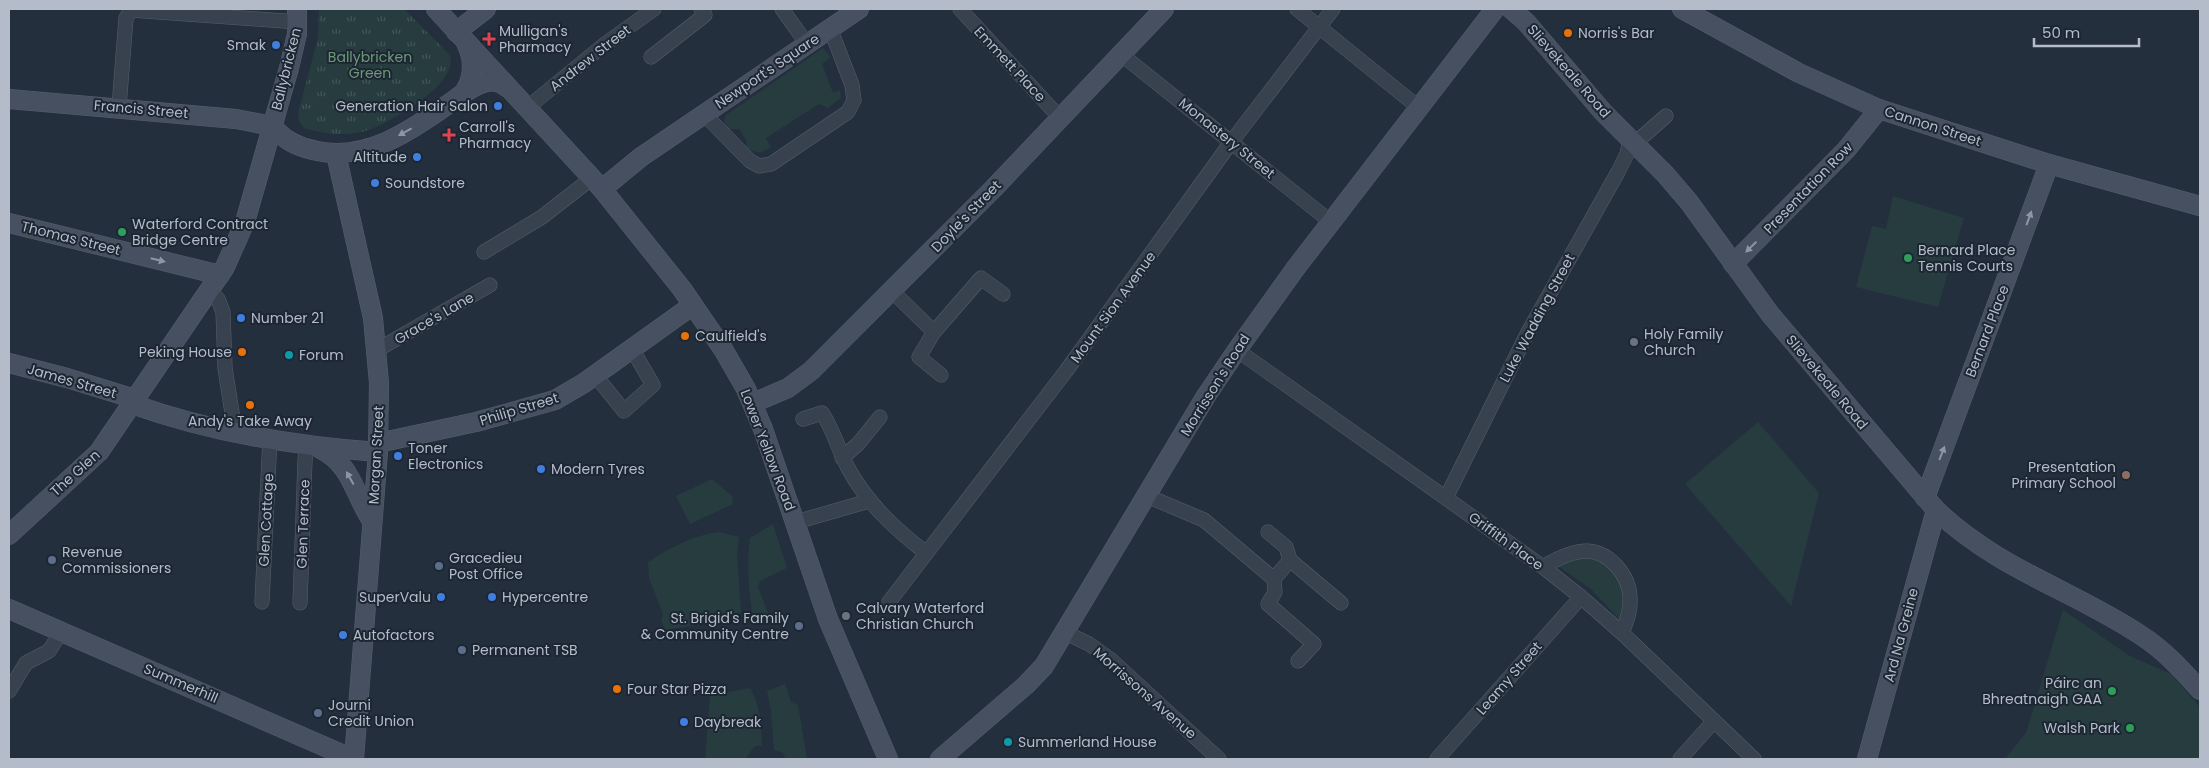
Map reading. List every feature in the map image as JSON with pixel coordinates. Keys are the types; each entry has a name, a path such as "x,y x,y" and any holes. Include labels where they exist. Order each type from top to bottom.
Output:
{"street":[{"path":"436,9 527,108"},
{"path":"460,36 486,9"},
{"name":"Andrew Street","path":"527,108 605,44 654,9"},
{"path":"782,9 807,44"},
{"name":"Newport's Square","path":"597,184 634,162 859,9"},
{"name":"Emmett Place","path":"960,9 1061,119"},
{"name":"Doyle's Street","path":"752,403 782,392 803,378 892,292 1061,119 1164,9"},
{"path":"1297,9 1418,107"},
{"name":"Mount Sion Avenue","path":"889,602 1081,352 1232,142 1333,9"},
{"name":"Morrisson's Road","path":"940,759 1034,679 1044,666 1237,350 1418,107 1495,9"},
{"name":"Slievekeale Road","path":"1511,9 1526,22 1603,112 1665,174 1689,202 1770,314 1930,504 1961,533 1984,550 2142,636 2172,660 2200,690"},
{"path":"119,107 126,18 131,10 297,15"},
{"name":"Cannon Street","path":"1686,10 1799,73 1879,109 2049,164 2200,206"},
{"path":"652,57 703,12"},
{"name":"Ballybricken","path":"297,15 294,50 272,126 286,141 303,148 336,154 365,150 394,138 487,82 499,83 508,88"},
{"name":"Newport's Square","path":"704,114 750,162 759,166 771,164 816,134 848,112 854,100 852,85 830,28"},
{"path":"460,36 471,56 472,72 469,84 461,96"},
{"name":"Monastery Street","path":"1122,55 1331,222"},
{"name":"Francis Street","path":"9,99 236,118 272,126"},
{"name":"Lower Yellow Road","path":"527,108 597,184 693,305 723,349 752,403 772,451 833,632 888,759"},
{"name":"Presentation Row","path":"1733,264 1846,150 1879,109"},
{"path":"1632,142 1666,116"},
{"name":"The Glen","path":"12,530 93,459 215,283 241,233 272,126"},
{"name":"Luke Wadding Street","path":"1446,498 1511,363 1618,172 1632,142"},
{"path":"260,169 268,158 276,153 293,148 303,148"},
{"name":"Morgan Street","path":"336,154 342,188 370,306 377,350 378,448 354,759"},
{"name":"Bernard Place","path":"1930,504 2049,164"},
{"path":"484,252 597,184"},
{"name":"Thomas Street","path":"9,223 215,283"},
{"path":"941,375 919,357 934,332 981,278 1003,294"},
{"path":"215,283 223,312 225,368 235,432"},
{"name":"Grace's Lane","path":"377,350 490,285"},
{"path":"892,292 934,332"},
{"name":"Philip Street","path":"378,448 547,404 595,375 693,305"},
{"path":"595,375 624,411 653,384 632,349"},
{"name":"Griffith Place","path":"1237,350 1581,596 1754,759"},
{"name":"James Street","path":"9,364 67,378 133,401"},
{"path":"133,401 177,419 235,432 310,445 378,448"},
{"path":"803,419 822,412 830,425 842,458 869,500 890,523 926,553"},
{"path":"842,458 861,440 880,417"},
{"name":"Glen Cottage","path":"262,602 270,438"},
{"path":"310,445 330,455 349,473 372,521"},
{"name":"Glen Terrace","path":"300,603 305,460 310,445"},
{"path":"1147,496 1204,520 1274,579"},
{"path":"796,522 869,500"},
{"name":"Ard Na Greine","path":"1867,759 1930,504"},
{"path":"1268,532 1286,547 1290,560 1341,603"},
{"path":"1543,567 1565,556 1587,551 1601,555 1613,563 1625,579 1629,591 1628,616 1622,633"},
{"path":"1290,560 1274,579 1275,592 1268,604 1314,644 1298,661"},
{"name":"Leamy Street","path":"1437,759 1581,596"},
{"name":"Summerhill","path":"9,609 354,759"},
{"path":"9,691 26,663 49,651 61,632"},
{"name":"Morrissons Avenue","path":"1066,632 1089,644 1110,659 1220,759"},
{"path":"1680,759 1714,722"}],"green space":[{"name":"Ballybricken Green","path":"319,9 404,9 449,54 450,65 445,77 434,90 419,102 372,129 340,134 318,132 304,128 299,121 298,113 318,38"},
{"path":"823,48 831,57 822,64 833,93 840,90 841,98 828,108 819,104 766,138 771,147 764,151 756,152 747,148 746,140 739,129 728,129 724,121 726,115"},
{"name":"Bernard Place Tennis Courts","path":"1893,196 1964,218 1938,307 1856,287 1872,226 1886,229"},
{"path":"1758,422 1819,493 1791,606 1685,484"},
{"path":"712,479 732,496 733,504 690,524 676,496"},
{"path":"773,524 787,568 760,581 758,587 770,618 753,619 748,579 750,538"},
{"path":"719,532 739,537 737,553 741,613 712,618 709,623 665,630 661,620 663,614 649,578 648,562 682,543 700,536"},
{"path":"1575,558 1589,558 1601,561 1615,574 1622,591 1623,601 1620,620 1591,589 1555,564"},
{"name":"Páirc an Bhreatnaigh GAA","path":"2063,610 2130,656 2171,674 2200,707 2200,759 2005,759 2026,733"},
{"path":"785,684 791,702 798,705 807,759 786,759 783,753 774,750 771,711 767,691"},
{"path":"750,688 758,709 762,746 755,746 745,759 705,759 710,695"}],"place":[{"name":"Norris's Bar","path":"1568,33"},
{"name":"Mulligan's Pharmacy","path":"489,39"},
{"name":"Smak","path":"276,45"},
{"name":"Generation Hair Salon","path":"498,106"},
{"name":"Carroll's Pharmacy","path":"449,135"},
{"name":"Altitude","path":"417,157"},
{"name":"Soundstore","path":"375,183"},
{"name":"Waterford Contract Bridge Centre","path":"122,232"},
{"name":"Bernard Place Tennis Courts","path":"1908,258"},
{"name":"Number 21","path":"241,318"},
{"name":"Caulfield's","path":"685,336"},
{"name":"Holy Family Church","path":"1634,342"},
{"name":"Peking House","path":"242,352"},
{"name":"Forum","path":"289,355"},
{"name":"Andy's Take Away","path":"250,405"},
{"name":"Toner Electronics","path":"398,456"},
{"name":"Modern Tyres","path":"541,469"},
{"name":"Presentation Primary School","path":"2126,475"},
{"name":"Revenue Commissioners","path":"52,560"},
{"name":"Gracedieu Post Office","path":"439,566"},
{"name":"SuperValu","path":"441,597"},
{"name":"Hypercentre","path":"492,597"},
{"name":"Calvary Waterford Christian Church","path":"846,616"},
{"name":"St. Brigid's Family & Community Centre","path":"799,626"},
{"name":"Autofactors","path":"343,635"},
{"name":"Permanent TSB","path":"462,650"},
{"name":"Four Star Pizza","path":"617,689"},
{"name":"Páirc an Bhreatnaigh GAA","path":"2112,691"},
{"name":"Journi Credit Union","path":"318,713"},
{"name":"Daybreak","path":"684,722"},
{"name":"Walsh Park","path":"2130,728"},
{"name":"Summerland House","path":"1008,742"}]}
